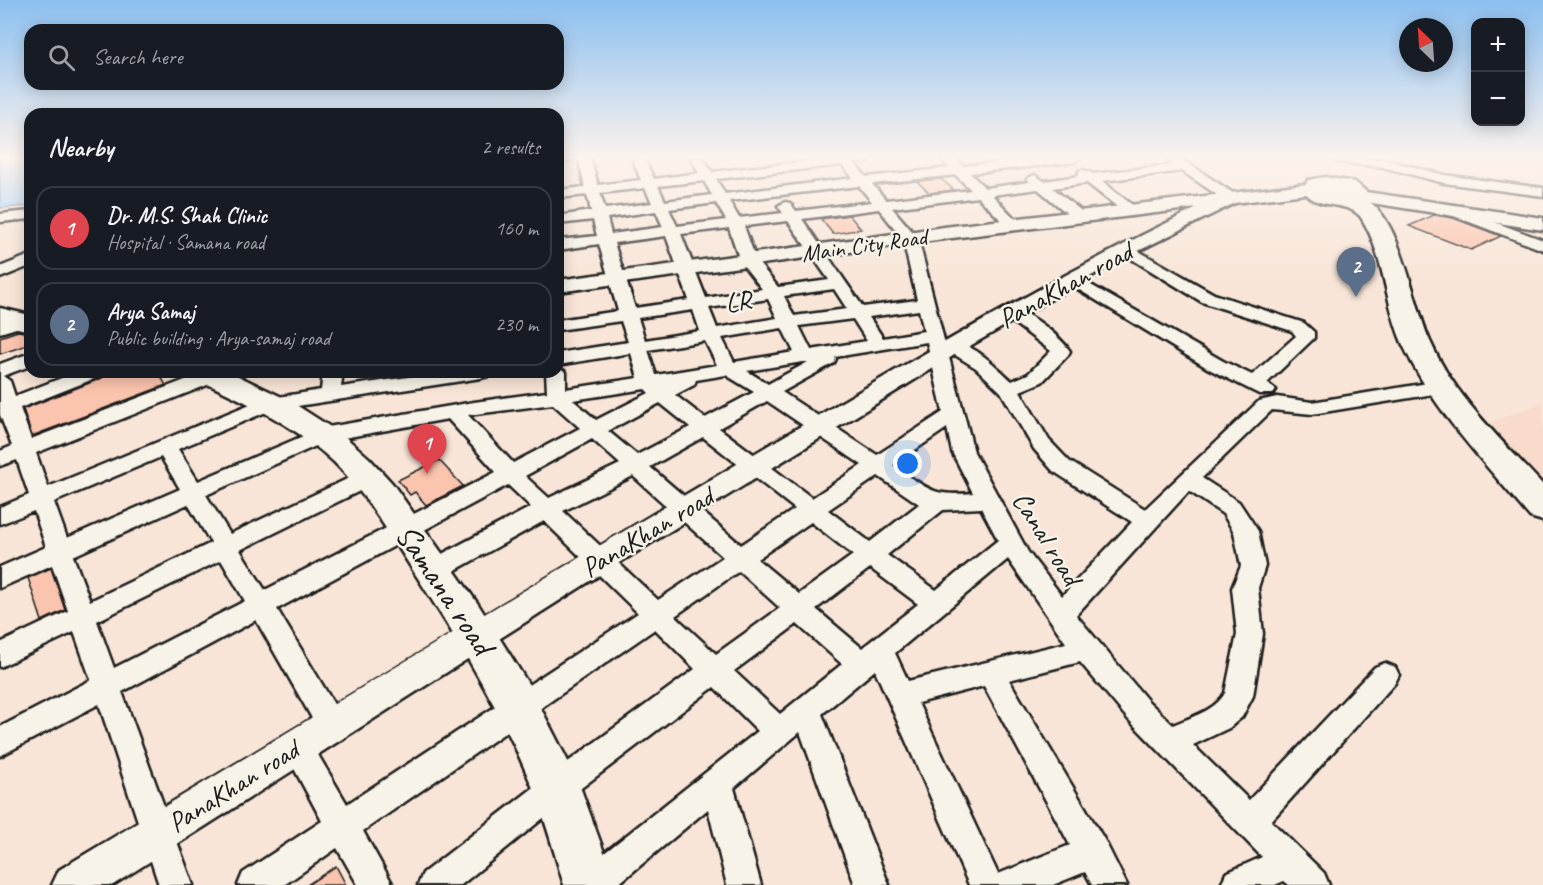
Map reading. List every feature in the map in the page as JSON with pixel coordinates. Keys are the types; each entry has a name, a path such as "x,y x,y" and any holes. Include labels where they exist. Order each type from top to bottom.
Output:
{"main road":[{"path":"1356,199 1368,211 1375,223 1416,341 1440,387 1460,415 1543,508"},
{"name":"Samana road","path":"220,378 322,435 345,454 368,478 407,530 479,636 519,708 557,788 590,885"}],"street":[{"path":"594,199 628,315 656,388 754,466 937,604"},
{"path":"658,199 711,335 728,368 768,392 926,498 949,503 988,499"},
{"path":"564,219 710,199"},
{"path":"721,199 735,223 748,261 773,292 806,357"},
{"path":"781,199 819,252 879,345"},
{"name":"Canal road","path":"879,199 910,238 927,304 942,346 963,452 1011,543 1060,615 1138,710 1312,885"},
{"path":"564,244 928,199"},
{"path":"990,199 1014,225"},
{"path":"1059,199 1080,217"},
{"path":"1117,199 1130,210"},
{"name":"Main City Road","path":"564,285 910,238 1220,199"},
{"name":"PanaKhan road","path":"75,885 297,746 819,427 942,346 1012,313 1128,250 1228,199"},
{"path":"1381,199 1543,224"},
{"path":"1456,212 1543,245"},
{"path":"0,218 24,216"},
{"path":"1128,250 1208,298 1298,327 1305,332 1305,338 1255,383"},
{"path":"0,273 24,263"},
{"path":"1071,280 1216,365 1255,383 1295,407"},
{"path":"564,325 839,283"},
{"name":"LR","path":"564,358 788,322 927,304"},
{"path":"1009,389 1035,378 1061,351 1054,342 1012,313"},
{"path":"0,578 322,435 463,410 557,397 656,388 698,374 728,368 879,345 942,346 983,364 1009,389 1050,455 1074,475 1147,521"},
{"path":"434,570 547,509 635,466 837,353"},
{"path":"0,371 24,361"},
{"path":"4,407 79,378"},
{"path":"12,454 207,378"},
{"path":"330,394 332,378"},
{"path":"463,410 476,378"},
{"path":"556,378 557,397 594,431 798,609 871,657 902,696 986,885"},
{"path":"0,516 267,404 330,394 395,379 393,422"},
{"path":"0,381 12,454 40,500 60,552 176,885"},
{"path":"1060,615 1147,521 1266,405 1277,403 1312,408 1440,387"},
{"path":"0,742 594,431 656,388"},
{"path":"463,410 510,474 598,561 658,614 779,732"},
{"path":"255,885 954,414"},
{"path":"165,446 261,605 330,726"},
{"path":"0,656 227,549 368,478"},
{"path":"1169,741 1219,719 1232,708 1239,696 1250,634 1245,588 1253,566 1246,531 1232,508 1188,480"},
{"path":"435,885 557,788 870,555 937,502"},
{"path":"590,885 1011,543"},
{"path":"902,696 1086,649"},
{"path":"991,673 1110,885"},
{"path":"1249,822 1385,675"},
{"path":"806,710 872,885"},
{"path":"297,746 376,885"},
{"path":"717,783 744,885"},
{"path":"1010,885 1092,854"},
{"path":"1239,885 1288,862"}],"shaded area":[{"path":"1543,402 1543,513 1536,506 1491,422"}],"water":[{"path":"0,199 24,199 24,206 0,208"}],"building":[{"path":"849,215 861,229 833,234 821,219"},
{"path":"1434,215 1453,218 1501,236 1471,250 1409,226"},
{"path":"18,331 24,332 24,346 0,354 0,337"},
{"path":"102,378 162,378 166,385 32,436 23,409"},
{"path":"439,460 463,486 426,505 415,492 410,495 398,480"},
{"path":"51,568 65,610 42,621 28,578"},
{"path":"336,866 346,885 307,885"}],"place":[{"name":"Arya Samaj","path":"1356,297"},
{"name":"Dr. M.S. Shah Clinic","path":"427,474"}]}
